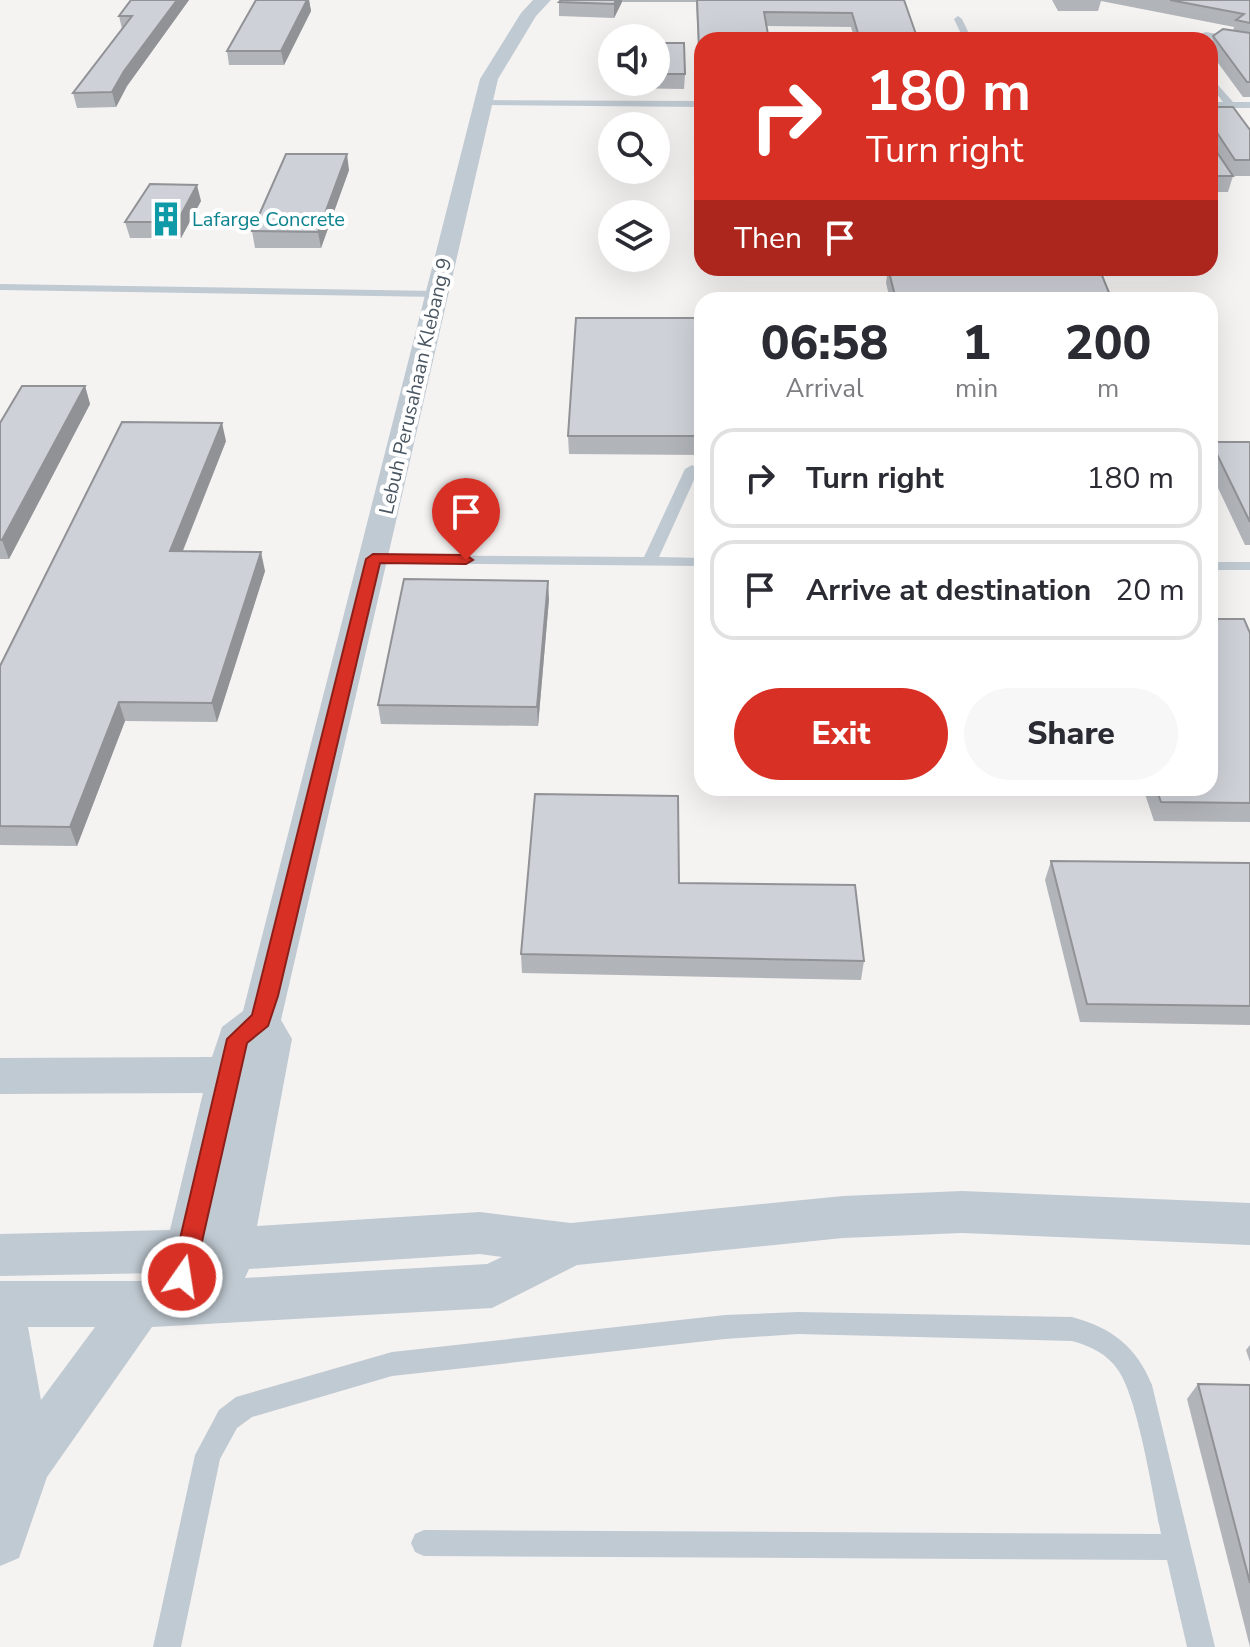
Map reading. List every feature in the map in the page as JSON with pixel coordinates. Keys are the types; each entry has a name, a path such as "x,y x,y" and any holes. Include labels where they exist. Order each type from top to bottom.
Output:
{"street":[{"name":"Lebuh Perusahaan Klebang 9","path":"209,1250 229,1075 237,1039 261,1020 489,79 529,13 543,0"},
{"name":"Lebuh Perusahaan Klebang 9","path":"178,1303 209,1250 271,1039 261,1020"},
{"path":"0,1076 229,1075"},
{"path":"0,1255 209,1250 480,1233 571,1244 709,1233 843,1217 962,1212 1250,1224"},
{"path":"26,1463 0,1304 178,1303 492,1286 571,1244"},
{"path":"0,1539 26,1463 178,1303"}],"lane":[{"path":"958,19 964,32"},
{"path":"1218,37 1250,43"},
{"path":"1218,89 1230,105"},
{"path":"483,102 694,104"},
{"path":"1218,105 1250,105"},
{"path":"0,287 437,294"},
{"path":"650,561 692,469"},
{"path":"373,559 694,562"},
{"path":"1218,566 1250,566"},
{"path":"167,1647 208,1455 222,1427 245,1406 392,1364 725,1327 798,1323 1072,1329 1094,1334 1115,1346 1131,1364 1140,1385 1201,1647"},
{"path":"424,1543 1178,1547"}],"building":[{"path":"131,0 177,0 112,92 73,93 132,16 119,16"},
{"path":"256,0 307,0 281,51 227,51"},
{"path":"616,0 614,4 559,2"},
{"path":"697,0 904,0 915,32 858,32 852,13 764,12 768,32 698,32"},
{"path":"1170,0 1250,0 1250,23 1236,20 1244,14"},
{"path":"1223,29 1250,33 1250,82 1218,43 1218,32"},
{"path":"670,43 684,43 685,74 670,74"},
{"path":"1218,107 1233,107 1250,130 1250,160 1235,160 1218,134"},
{"path":"286,154 347,154 318,232 252,231"},
{"path":"1218,154 1233,176 1218,176"},
{"path":"150,184 197,185 177,222 125,222"},
{"path":"890,276 1102,276 1109,292 894,292"},
{"path":"576,318 694,318 694,436 568,436"},
{"path":"22,386 85,386 0,540 0,423"},
{"path":"122,422 222,423 170,551 261,552 212,703 119,702 70,827 0,826 0,666"},
{"path":"1218,442 1250,442 1250,522 1218,456"},
{"path":"404,579 548,581 537,707 378,705"},
{"path":"1218,619 1244,619 1250,633 1250,803 1161,802 1159,796 1218,796"},
{"path":"535,794 678,796 679,883 855,885 864,961 521,954"},
{"path":"1051,861 1250,863 1250,1006 1087,1004"},
{"path":"1198,1384 1250,1385 1250,1583"}],"place":[{"name":"Lafarge Concrete","path":"166,219"}],"route":[{"path":"182,1277 237,1039 261,1020 268,996 373,559 466,560"}]}
